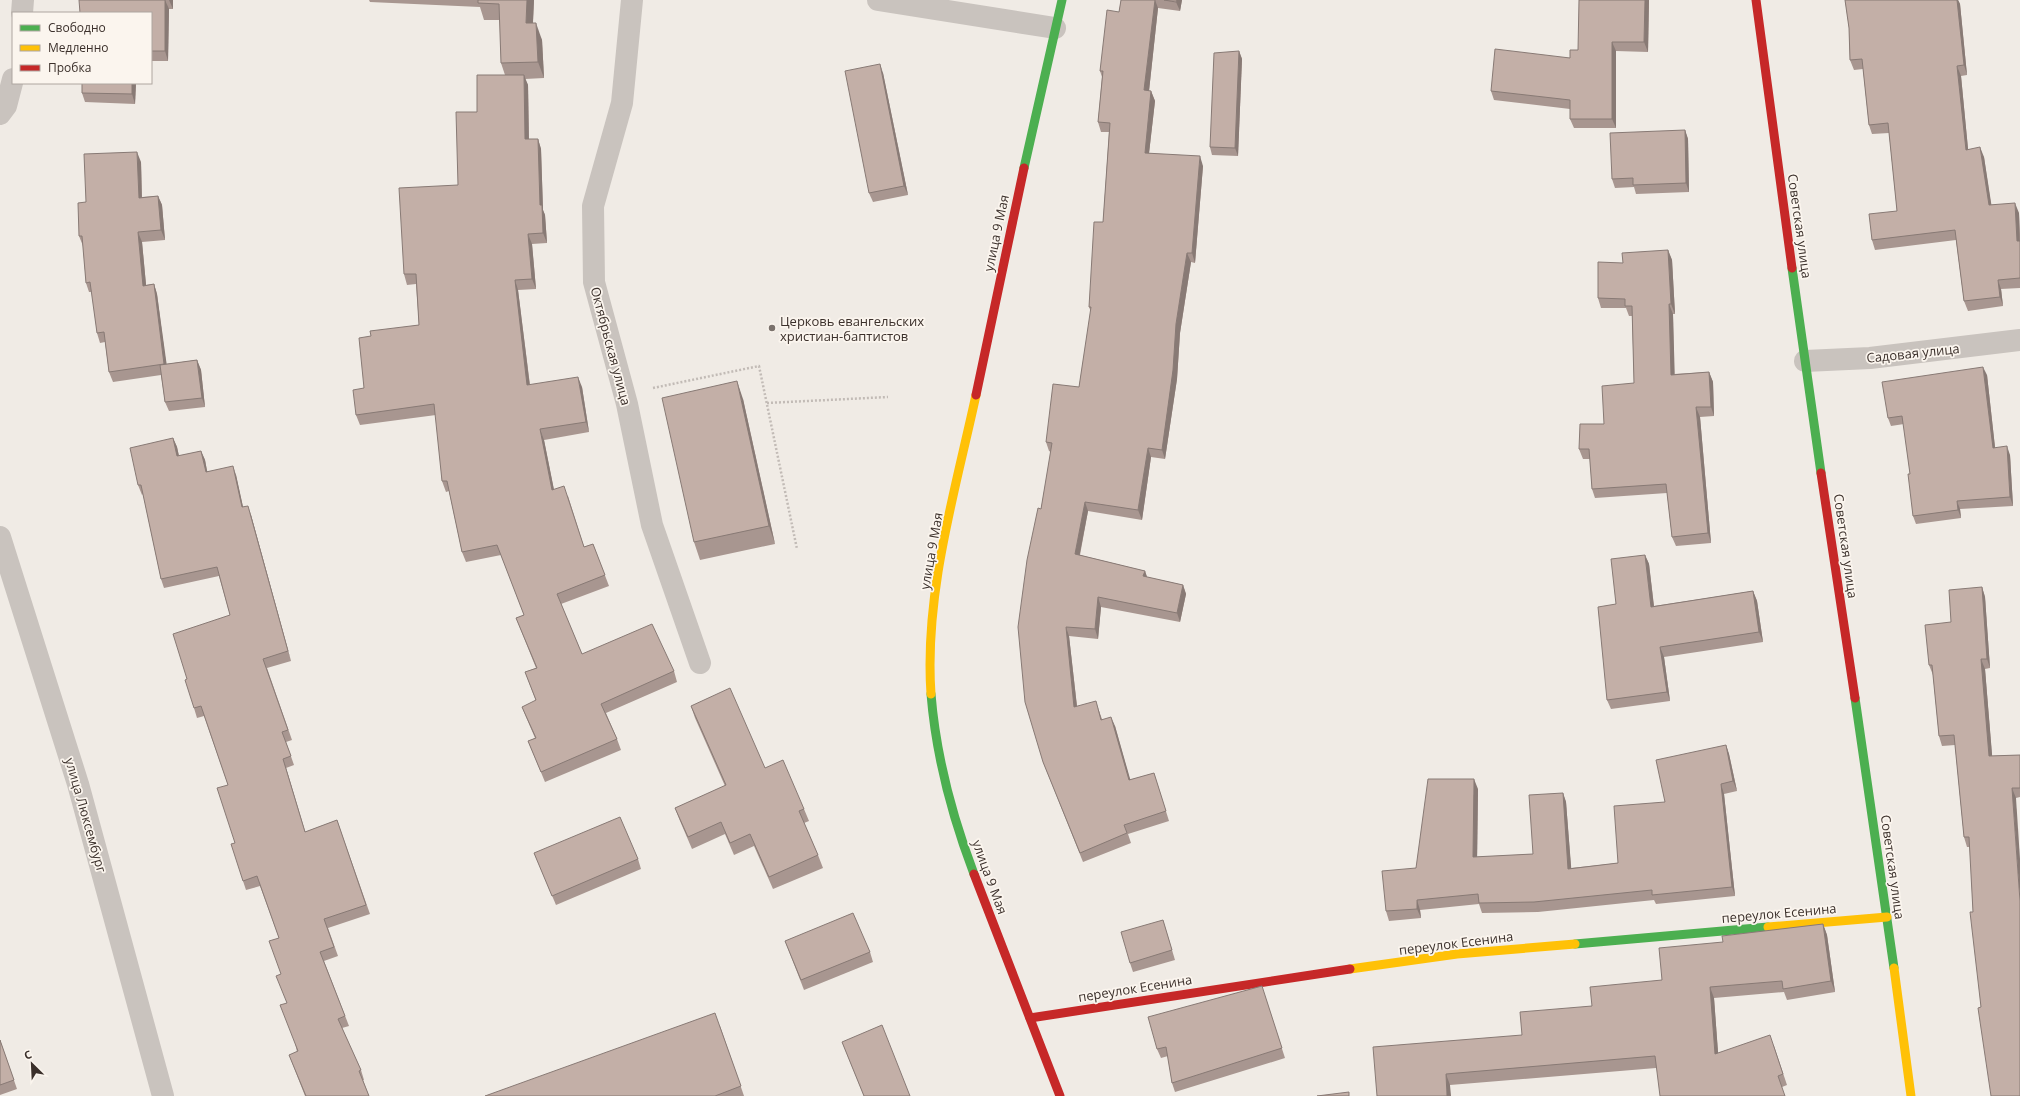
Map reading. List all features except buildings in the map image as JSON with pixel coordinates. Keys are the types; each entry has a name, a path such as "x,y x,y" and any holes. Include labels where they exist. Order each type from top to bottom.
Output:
{"street":[{"path":"22,12 23,0"},
{"name":"Октябрьская улица","path":"632,0 622,103 593,206 594,282 624,394 652,525 700,663"},
{"path":"878,0 1055,28"},
{"name":"улица 9 Мая","path":"1060,1096 975,879 955,819 933,720 931,687 932,617 950,517 1008,236 1062,0"},
{"name":"Советская улица","path":"1756,0 1805,361 1887,917 1911,1096"},
{"path":"0,114 6,106 12,83"},
{"name":"Садовая улица","path":"1805,361 1870,358 2020,340"},
{"name":"улица Люксембург","path":"0,537 78,784 163,1096"},
{"name":"переулок Есенина","path":"1030,1018 1206,990 1457,954 1887,917"}],"path":[{"path":"624,394 759,366 797,549"},
{"path":"767,403 888,397"}],"traffic: fast":[{"path":"1024,168 1062,0"},
{"path":"1792,268 1821,473"},
{"path":"931,694 933,717 946,786 974,874"},
{"path":"1855,698 1894,968"},
{"path":"1575,944 1768,927"}],"traffic: slow":[{"path":"931,694 930,656 932,619 937,581 943,543 976,395"},
{"path":"1768,927 1887,917"},
{"path":"1350,969 1457,954 1575,944"},
{"path":"1894,968 1911,1096"}],"traffic: jam":[{"path":"1756,0 1792,268"},
{"path":"976,395 1024,168"},
{"path":"1821,473 1855,698"},
{"path":"974,874 1060,1096"},
{"path":"1030,1018 1350,969"}],"place":[{"name":"Церковь евангельских христиан-баптистов","path":"772,328"}]}
